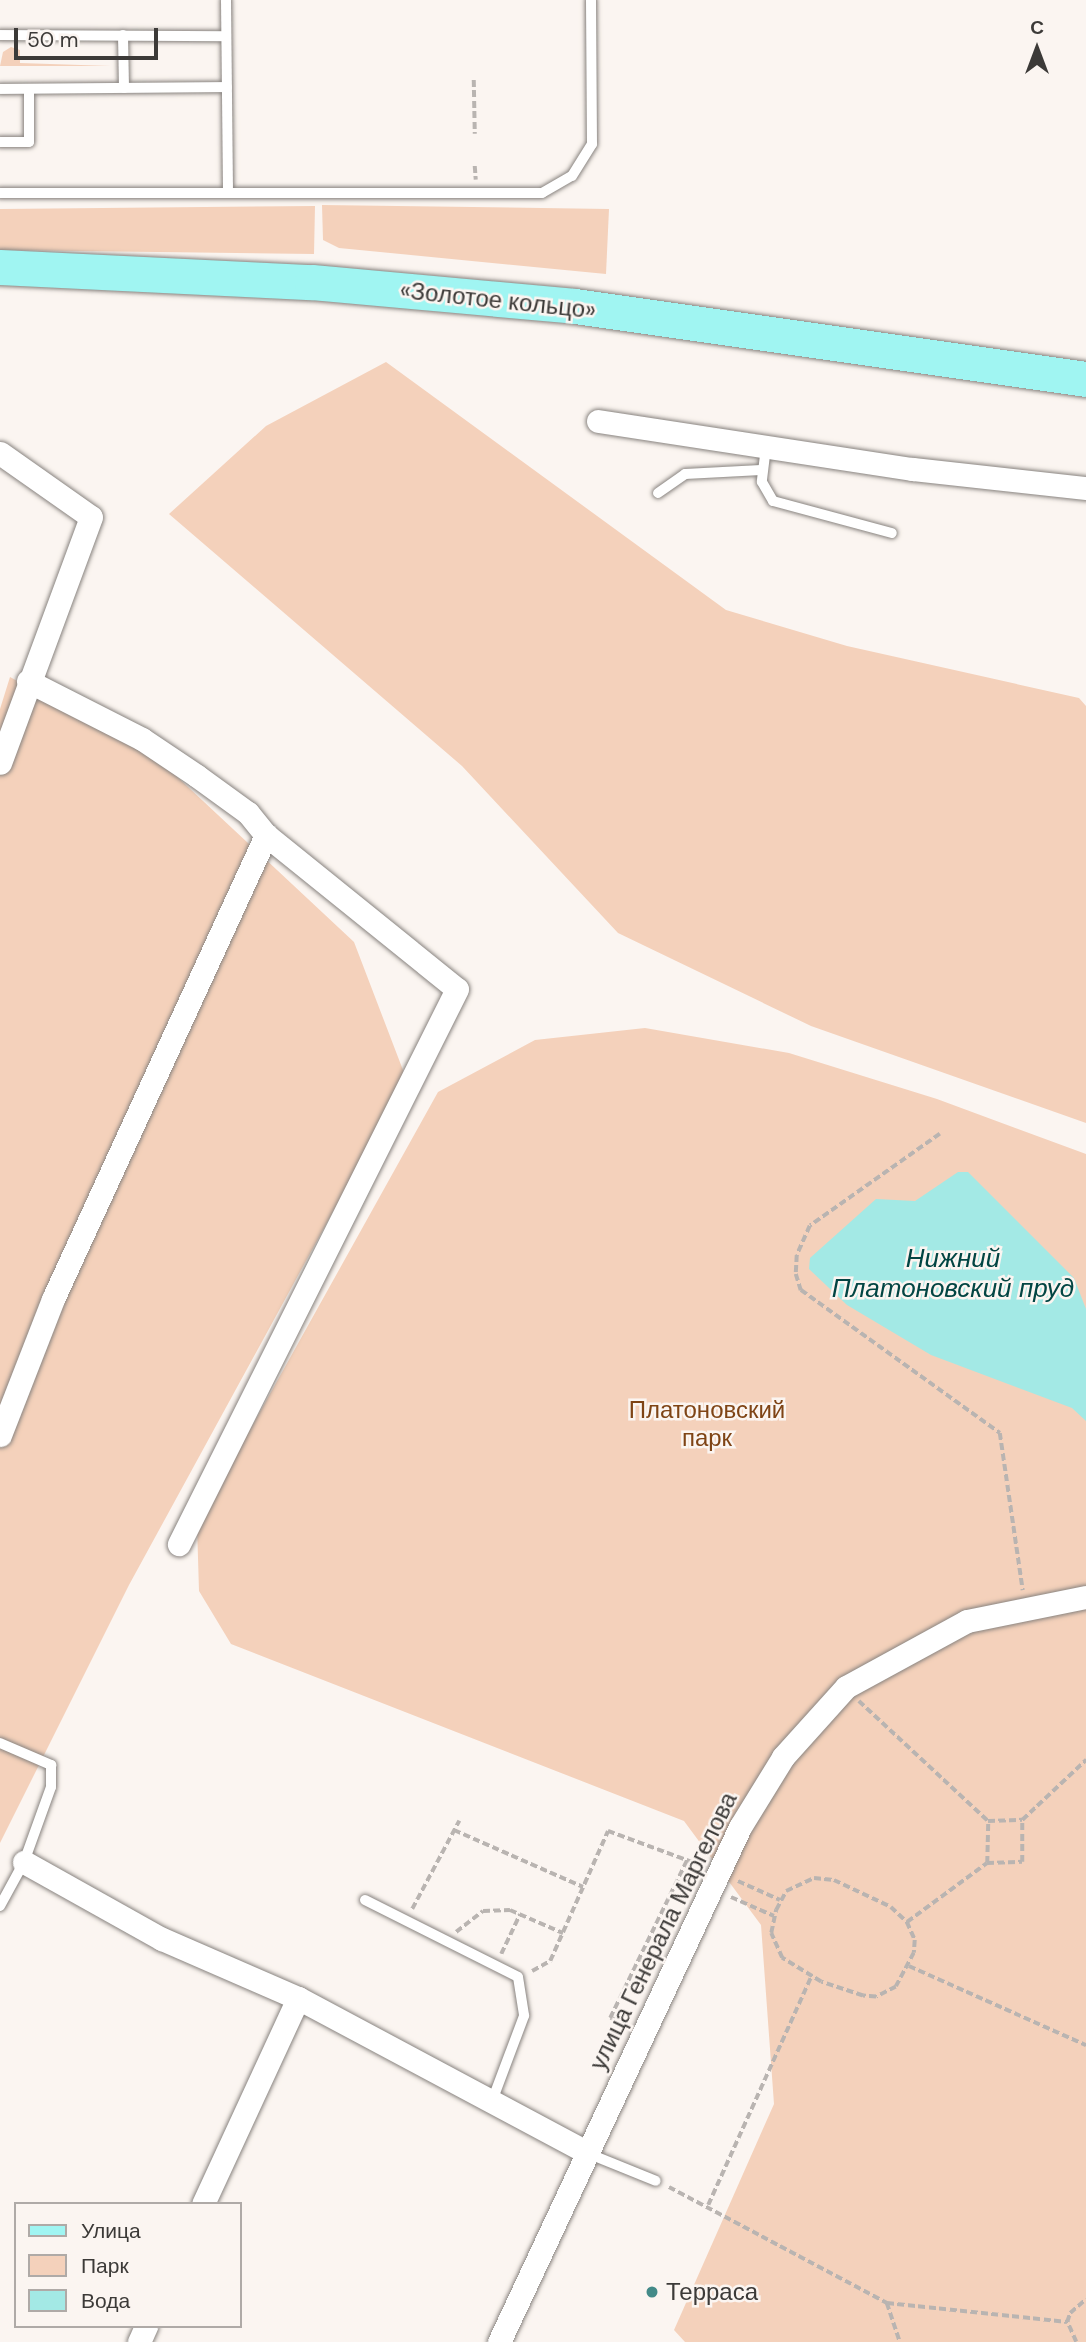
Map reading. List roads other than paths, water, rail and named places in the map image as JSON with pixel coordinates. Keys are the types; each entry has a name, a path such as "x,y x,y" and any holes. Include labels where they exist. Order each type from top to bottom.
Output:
{"main road":[{"name":"«Золотое кольцо»","path":"0,267 312,282 575,306 1086,379"}],"street":[{"path":"598,421 765,447 1086,488"},
{"path":"0,453 91,517 28,681 0,763"},
{"path":"28,681 142,739 248,813 266,835 457,989 179,1544"},
{"path":"0,1435 53,1299 266,835"},
{"name":"улица Генерала Маргелова","path":"499,2342 584,2151 740,1827 783,1757 846,1687 967,1621 1086,1597"},
{"path":"23,1862 162,1939 298,1998 584,2151"},
{"path":"204,2202 298,1998"}],"lane":[{"path":"226,0 228,193"},
{"path":"0,193 549,190 579,169 592,144 591,0"},
{"path":"0,35 226,36"},
{"path":"123,35 124,88"},
{"path":"0,89 226,87"},
{"path":"0,142 29,142 29,89"},
{"path":"765,447 761,470 765,493 781,506 892,533"},
{"path":"658,493 685,474 761,470"},
{"path":"0,1743 51,1765 51,1787 23,1862 0,1906"},
{"path":"365,1900 518,1977 524,2016 491,2102"},
{"path":"584,2151 656,2181"}],"water":[{"name":"Нижний Платоновский пруд","path":"958,1172 968,1172 1074,1278 1086,1309 1086,1421 1072,1408 931,1355 847,1305 809,1269 810,1258 876,1199 915,1201"}],"place":[{"name":"Терраса","path":"652,2292"}],"park label":[{"name":"Платоновский парк","path":"707,1424"}]}
